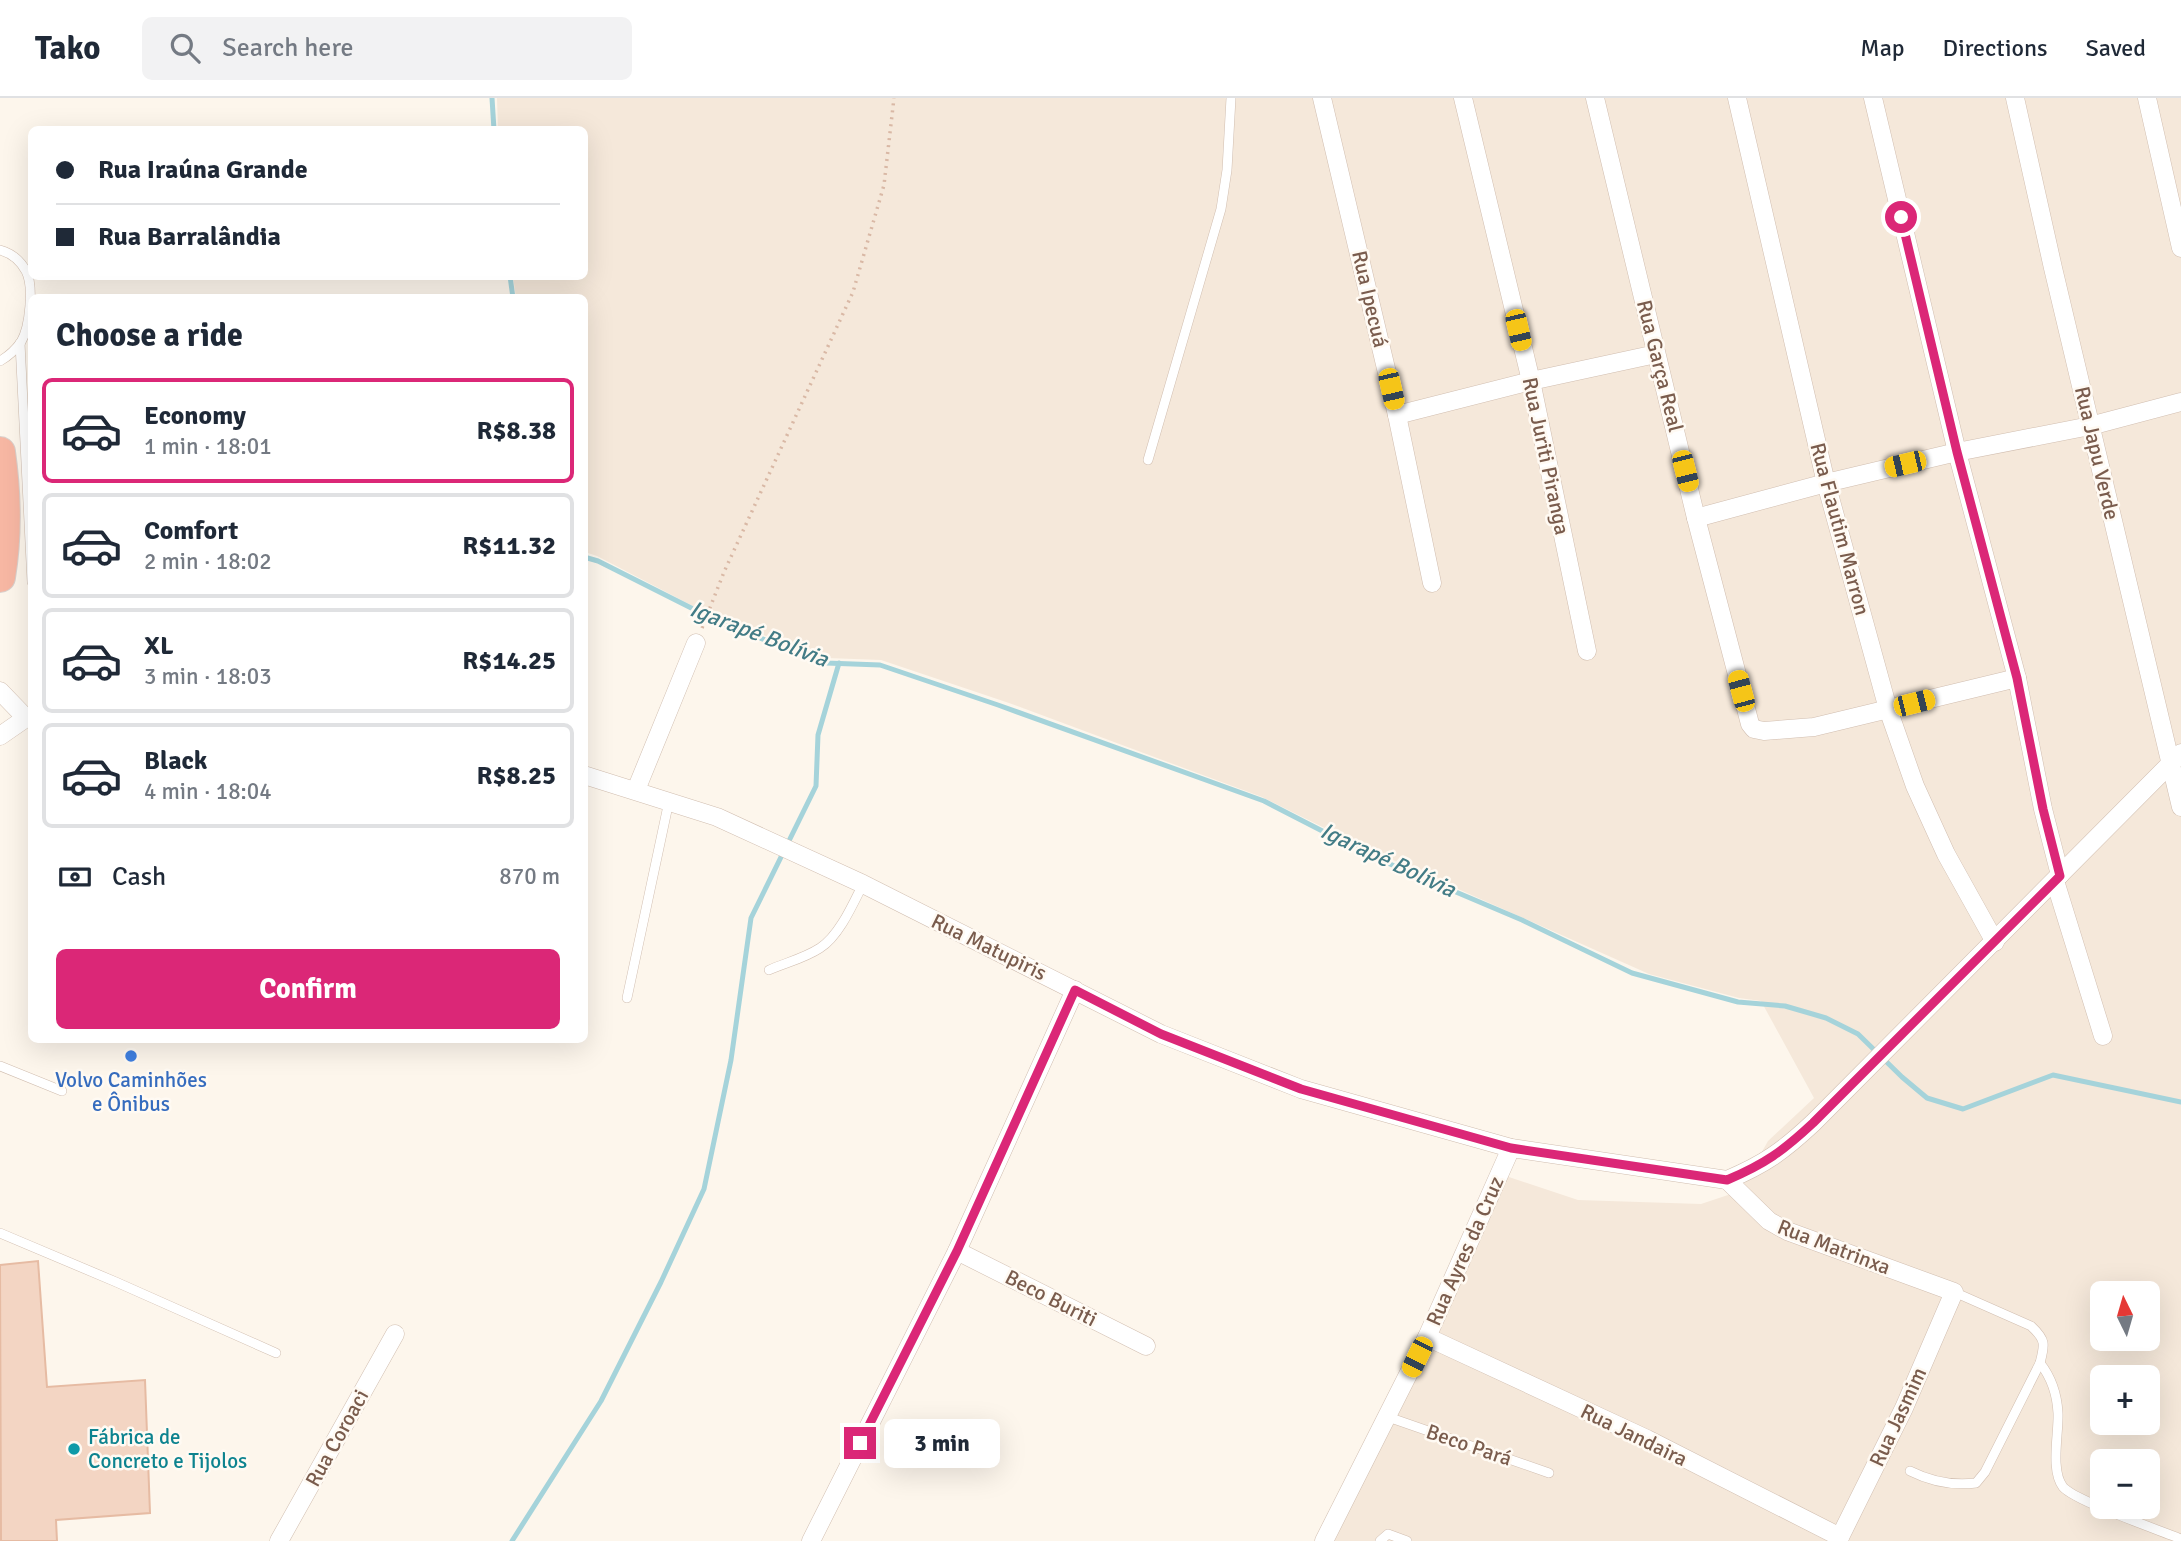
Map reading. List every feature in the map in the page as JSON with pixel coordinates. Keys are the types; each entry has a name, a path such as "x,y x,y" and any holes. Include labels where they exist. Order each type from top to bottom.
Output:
{"highway":[{"path":"0,452 5,528 0,577"}],"street":[{"name":"Rua Ipecuá","path":"1322,98 1397,415 1432,583"},
{"name":"Rua Juriti Piranga","path":"1463,98 1531,381 1587,651"},
{"name":"Rua Garça Real","path":"1595,98 1696,518 1750,724 1754,729 1764,732 1814,727 1888,709"},
{"name":"Rua Flautim Marron","path":"1737,98 1826,483 1888,709 1915,786 1941,842 1995,942"},
{"path":"1872,98 1957,452 2017,678 2058,878 2103,1036"},
{"name":"Rua Japu Verde","path":"2015,98 2090,426 2176,758 2181,807"},
{"path":"2147,98 2181,248"},
{"path":"1397,415 1531,381 1656,354"},
{"path":"1696,518 1826,483 1957,452 2090,426 2181,402"},
{"path":"636,790 696,643"},
{"path":"1888,709 2017,678"},
{"path":"0,691 28,717"},
{"path":"0,736 28,719"},
{"path":"1727,1180 1758,1167 1786,1148 1813,1123 2176,758"},
{"name":"Rua Matupiris","path":"588,776 717,817 863,884 1161,1034 1301,1089 1511,1148 1727,1180"},
{"path":"814,1540 957,1251 1075,990"},
{"name":"Rua Ayres da Cruz","path":"1324,1541 1427,1337 1511,1148"},
{"name":"Rua Matrinxa","path":"1727,1180 1769,1222 1787,1231 1954,1292"},
{"name":"Beco Buriti","path":"957,1251 1146,1346"},
{"name":"Rua Jasmim","path":"1839,1539 1904,1408 1954,1292"},
{"name":"Rua Coroaci","path":"279,1541 395,1334"},
{"name":"Rua Jandaira","path":"1427,1337 1647,1439 1839,1539"}],"lane":[{"path":"1148,460 1221,209 1227,170 1231,98"},
{"path":"0,250 18,260 27,272 29,294"},
{"path":"28,321 20,343 28,502"},
{"path":"0,361 20,343"},
{"path":"627,998 669,801"},
{"path":"769,970 820,948 830,939 847,915 863,884"},
{"path":"0,1066 62,1091"},
{"path":"0,1233 276,1353"},
{"path":"1910,1471 1947,1484 1976,1483 1985,1472 2040,1363 2045,1346 2040,1335 2031,1326 1954,1292"},
{"path":"2040,1363 2049,1374 2055,1391 2058,1411 2058,1474 2064,1488 2081,1498 2181,1539"},
{"name":"Beco Pará","path":"1388,1417 1549,1473"},
{"path":"1380,1541 1388,1534 1407,1541"}],"path":[{"path":"696,643 853,292 884,186 894,98"}],"shaded area":[{"path":"497,98 2181,98 2181,1541 1322,1541 1500,1174 1578,1200 1701,1204 1740,1191 1768,1141 1814,1098 1761,1001 1739,998 1649,974 1357,844 1262,797 1009,703 881,660 827,658 714,617 588,553 588,294 516,294 513,280 588,280 588,126 498,126"}],"building":[{"name":"Fábrica de Concreto e Tijolos","path":"38,1261 47,1387 145,1380 150,1513 56,1520 57,1541 1,1541 0,1265"}],"waterway":[{"name":"Igarapé Bolívia","path":"492,98 494,126"},
{"name":"Igarapé Bolívia","path":"511,280 512,294"},
{"name":"Igarapé Bolívia","path":"588,558 723,624 826,663 880,665 1264,801 1371,856 1522,920 1632,973 1738,1002 1785,1006 1826,1018 1858,1034 1927,1098 1963,1109 2053,1075 2181,1102"},
{"path":"512,1541 601,1401 704,1189 731,1060 751,918 816,786 818,735 839,663"}],"place":[{"name":"Volvo Caminhões e Ônibus","path":"131,1056"},
{"name":"Fábrica de Concreto e Tijolos","path":"74,1449"}],"route":[{"path":"860,1443 957,1251 1075,990 1161,1034 1301,1089 1511,1148 1727,1180 1758,1167 1786,1148 2060,876 2043,809 2017,678 1957,452 1901,217"}]}
